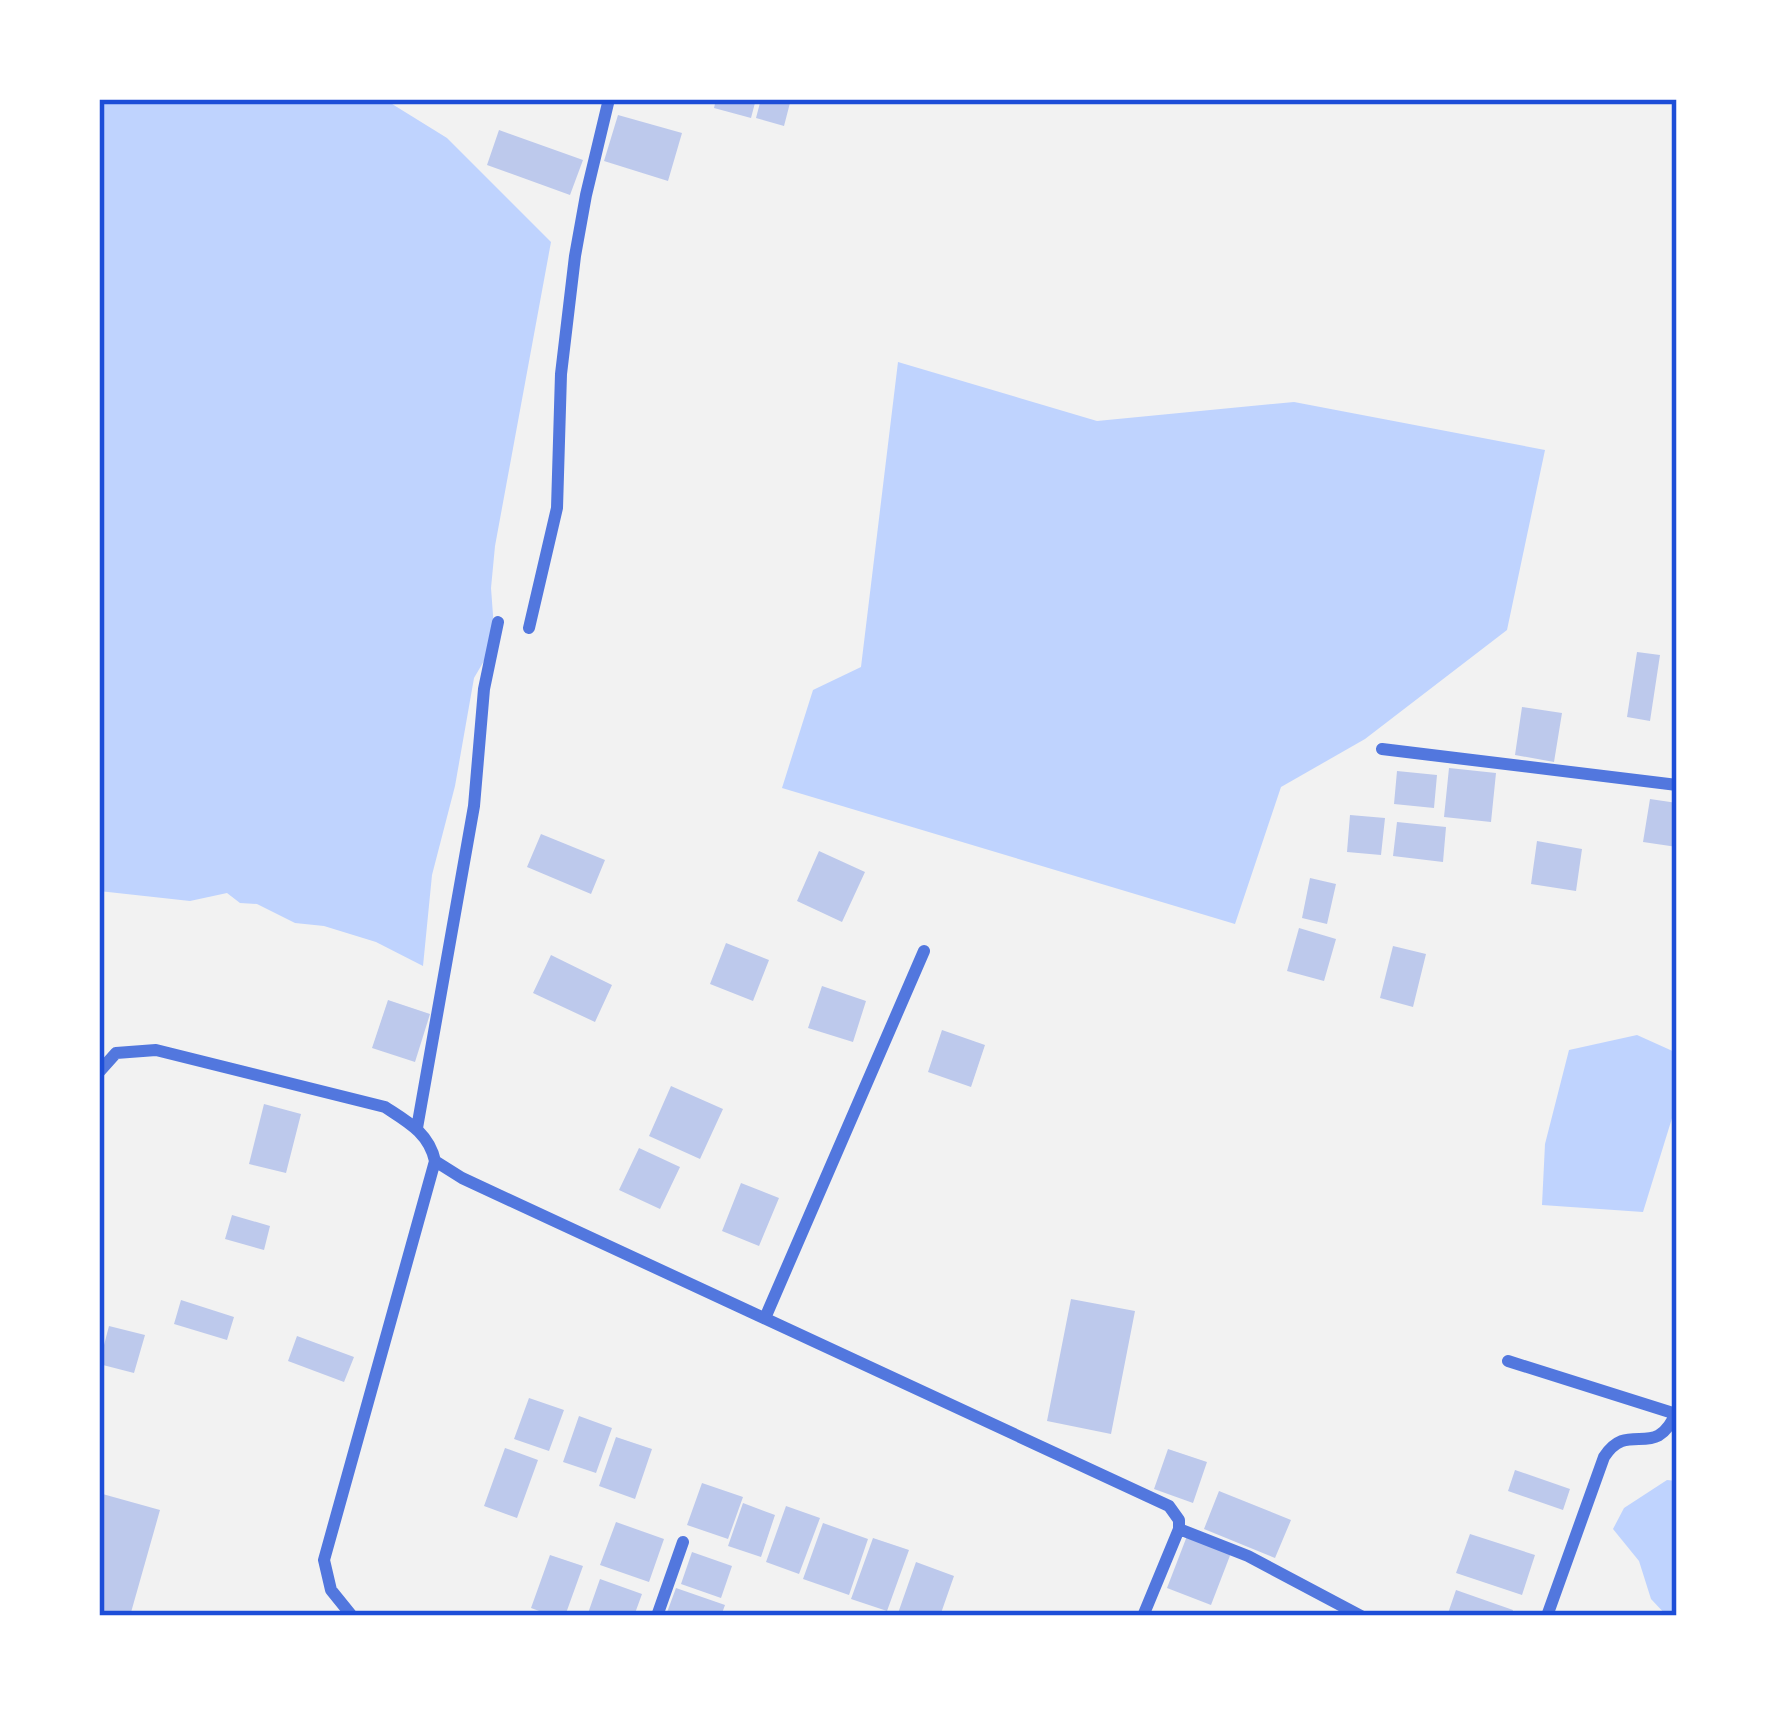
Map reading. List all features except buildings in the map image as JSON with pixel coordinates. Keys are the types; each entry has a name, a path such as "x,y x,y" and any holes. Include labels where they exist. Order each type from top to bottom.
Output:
{"street":[{"path":"529,628 557,508 561,374 575,256 609,99"},
{"path":"417,1127 474,806 484,689 498,622"},
{"path":"1382,749 1677,785"},
{"path":"765,1318 924,951"},
{"path":"99,1072 116,1053 156,1050 385,1107 417,1127 430,1142 435,1161 324,1560 331,1590 352,1616"},
{"path":"435,1161 462,1178 1169,1506 1179,1529 1142,1616"},
{"path":"1508,1360 1676,1413 1661,1436 1617,1441 1610,1447 1547,1616"},
{"path":"1179,1529 1248,1556 1361,1616"},
{"path":"657,1616 683,1542"}],"water":[{"path":"99,99 384,99 447,138 551,242 495,546 491,588 495,642 474,678 455,786 432,875 423,966 376,942 324,926 295,923 257,904 240,903 227,893 190,901 99,891"},
{"path":"898,362 1097,421 1294,402 1545,450 1507,630 1365,739 1281,787 1235,924 782,788 813,690 861,667"},
{"path":"1637,1035 1677,1053 1677,1102 1643,1212 1542,1205 1545,1144 1569,1050"},
{"path":"1667,1480 1677,1481 1677,1616 1667,1616 1651,1599 1639,1561 1613,1529 1624,1508"}]}
